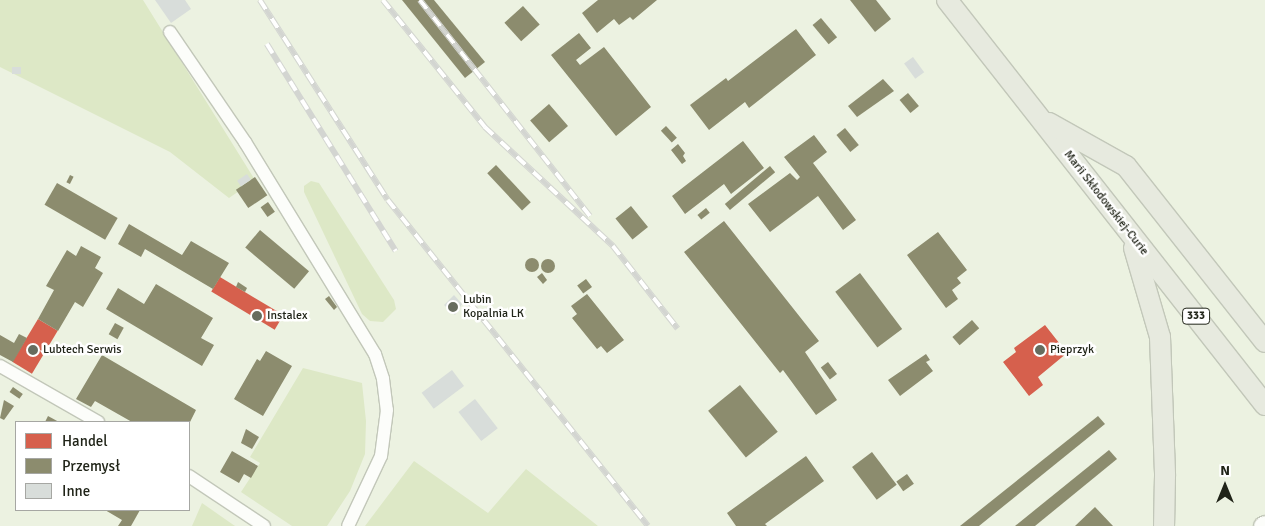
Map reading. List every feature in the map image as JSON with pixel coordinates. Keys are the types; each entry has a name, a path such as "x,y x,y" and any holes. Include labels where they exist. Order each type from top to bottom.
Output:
{"main road":[{"name":"Marii Skłodowskiej-Curie","path":"947,0 1265,405"},
{"path":"1040,118 1126,166 1265,342"},
{"path":"1126,228 1146,282 1160,337 1166,476 1164,526"},
{"path":"1240,311 1265,327"}],"street":[{"path":"170,32 244,142 375,354 383,379 387,410 381,456 348,526"},
{"path":"0,366 96,421"},
{"path":"190,477 264,526"}],"green space":[{"path":"0,0 143,0 255,180 229,198 170,152 0,67"},
{"path":"311,181 319,183 394,300 396,309 383,322 370,321 362,314 304,192 304,186"},
{"path":"303,368 362,383 366,421 365,454 350,491 327,526 292,526 241,492 260,463 250,457"},
{"path":"414,461 488,513 526,469 598,526 365,526"},
{"path":"202,503 235,526 192,526"}],"building: Handel":[{"path":"220,277 283,315 275,330 211,292"},
{"name":"Lubtech Serwis","path":"38,319 58,331 32,374 12,362"},
{"name":"Pieprzyk","path":"1045,325 1067,353 1038,377 1043,385 1029,396 1003,362 1016,352 1014,348"}],"building: Przemysł":[{"path":"402,0 434,0 485,62 465,78"},
{"path":"598,0 657,0 633,20 630,17 619,25 614,19 597,33 582,13"},
{"path":"850,0 876,0 891,19 875,32"},
{"path":"523,6 540,25 521,41 504,23"},
{"path":"821,18 837,37 829,44 813,25"},
{"path":"796,29 816,55 749,108 745,102 709,130 690,105 726,78 728,81"},
{"path":"579,33 591,48 576,60 580,65 604,47 651,107 616,136 551,55"},
{"path":"883,79 894,91 857,117 848,106"},
{"path":"908,93 919,106 911,113 900,100"},
{"path":"549,104 568,126 549,142 530,120"},
{"path":"666,126 677,138 672,142 661,131"},
{"path":"845,128 859,145 850,152 836,135"},
{"path":"814,135 827,152 813,163 856,220 843,230 818,196 770,232 748,204 790,173 797,180 800,177 784,157"},
{"path":"743,141 764,168 731,194 724,184 685,214 672,196"},
{"path":"678,144 685,153 683,156 686,161 682,164 671,150"},
{"path":"496,165 531,202 522,210 487,173"},
{"path":"770,166 775,172 730,210 725,204"},
{"path":"70,175 74,177 70,184 66,182"},
{"path":"255,177 267,195 248,208 236,190"},
{"path":"57,183 118,218 105,240 44,205"},
{"path":"268,202 275,212 268,217 261,207"},
{"path":"631,206 648,227 632,240 615,219"},
{"path":"706,208 710,213 701,220 697,215"},
{"path":"724,221 819,341 805,352 837,400 816,415 783,370 780,373 684,252"},
{"path":"129,224 182,255 191,241 229,263 213,289 145,249 141,257 118,244"},
{"path":"260,230 309,271 294,289 245,248"},
{"path":"938,232 967,270 957,278 961,283 952,290 958,299 946,308 907,255"},
{"path":"81,246 101,257 95,268 103,273 83,307 75,302 58,331 38,319 54,290 46,286 67,250 76,256"},
{"path":"532,258 537,260 539,265 537,270 532,272 527,270 525,265 527,260"},
{"path":"548,259 553,261 555,266 553,271 548,273 543,271 541,266 543,261"},
{"path":"542,273 547,280 543,284 537,277"},
{"path":"860,273 902,329 877,348 835,292"},
{"path":"586,279 592,287 583,294 577,286"},
{"path":"238,282 247,288 245,292 236,287"},
{"path":"156,284 213,318 201,338 214,345 202,366 106,309 118,288 144,304"},
{"path":"587,294 624,340 607,353 601,346 597,349 572,318 577,314 571,306"},
{"path":"329,296 337,307 334,310 325,299"},
{"path":"972,320 979,328 960,345 952,337"},
{"path":"115,323 124,328 117,339 109,334"},
{"path":"19,334 27,338 13,362 0,355 0,335 14,343"},
{"path":"266,351 292,366 263,416 234,399 257,359 260,361"},
{"path":"926,354 930,360 926,362 933,371 900,396 888,380"},
{"path":"102,355 196,410 190,422 130,421 95,401 91,407 76,399"},
{"path":"828,362 837,374 830,379 821,367"},
{"path":"740,385 778,432 746,457 708,411"},
{"path":"13,387 23,394 19,399 10,392"},
{"path":"4,400 14,406 4,420 0,418"},
{"path":"48,416 57,421 46,421"},
{"path":"1098,416 1105,424 979,526 960,526"},
{"path":"246,429 259,437 252,449 241,443"},
{"path":"1109,450 1117,459 1035,526 1015,526"},
{"path":"232,451 258,466 251,478 244,474 239,483 220,472"},
{"path":"872,452 897,485 877,500 852,467"},
{"path":"806,456 824,481 765,524 767,526 736,526 727,513"},
{"path":"907,474 914,484 903,491 896,481"},
{"path":"1095,507 1113,526 1075,526"},
{"path":"107,511 139,511 131,526 118,526 122,520"}],"building: Inne":[{"path":"155,0 185,0 191,9 171,23"},
{"path":"913,57 924,72 915,79 904,63"},
{"path":"12,67 21,67 21,74 12,74"},
{"path":"247,174 251,180 241,187 237,181"},
{"name":"Lubin Kopalnia LK","path":"454,295 462,304 455,315 444,305"},
{"path":"452,370 464,386 434,409 422,393"},
{"path":"475,399 498,428 481,441 458,412"}],"railway":[{"path":"260,0 388,200 648,526"},
{"path":"383,0 485,127 613,246 678,329"},
{"path":"420,0 590,216"},
{"path":"267,44 396,251"}],"place":[{"name":"Lubin Kopalnia LK","path":"453,307"},
{"name":"Instalex","path":"257,316"},
{"name":"Lubtech Serwis","path":"33,350"},
{"name":"Pieprzyk","path":"1040,350"}]}
